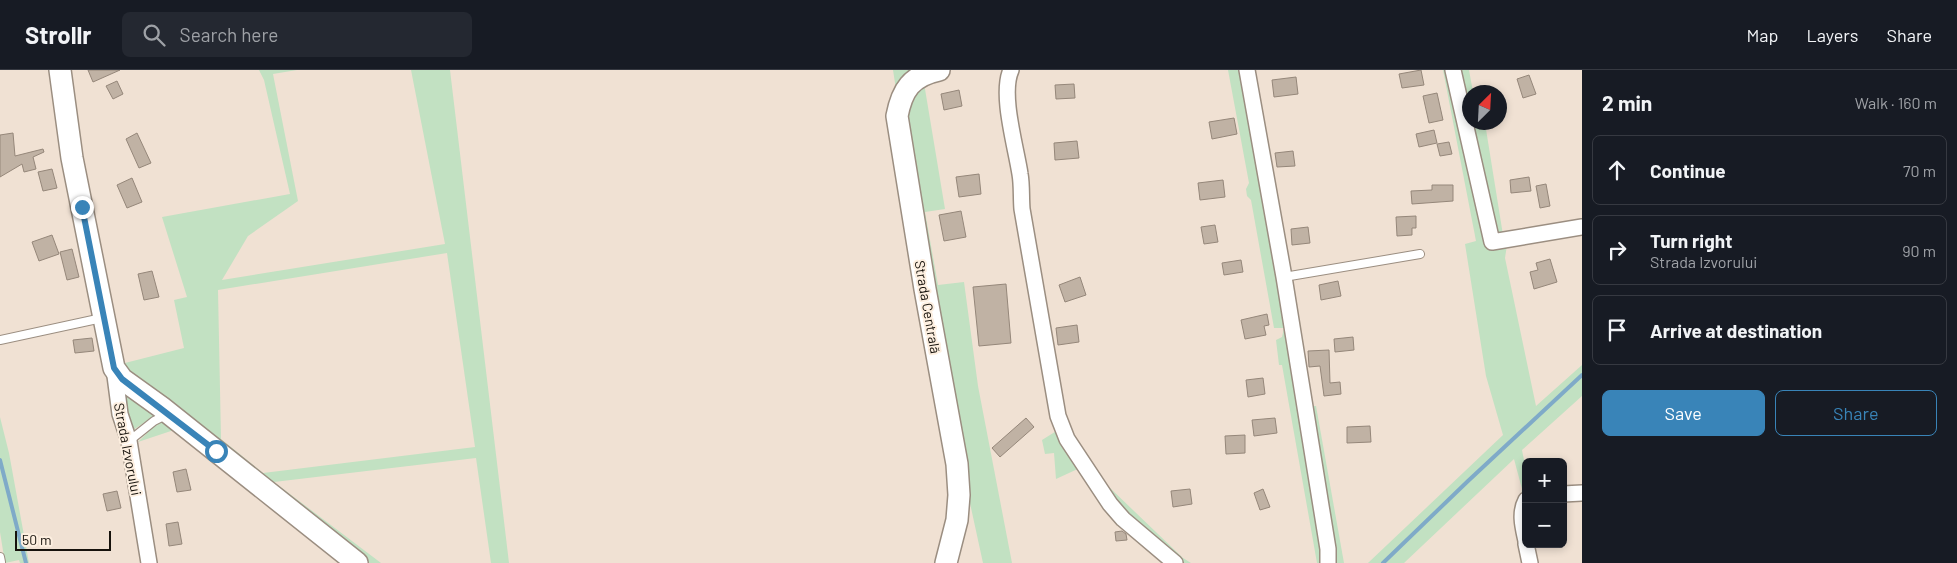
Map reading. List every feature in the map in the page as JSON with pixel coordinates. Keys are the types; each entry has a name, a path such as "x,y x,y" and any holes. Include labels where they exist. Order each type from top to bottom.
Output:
{"street":[{"name":"Strada Izvorului","path":"60,70 72,158 114,368 120,414 128,441 149,563"},
{"name":"Strada Centrală","path":"938,70 918,77 908,86 900,100 897,116 925,289 957,464 959,495 957,520 946,563"},
{"path":"1011,70 1009,74 1008,101 1020,175 1022,208 1058,416 1067,439 1110,504 1123,519 1175,563"},
{"path":"1247,70 1284,278 1328,549 1328,563"},
{"path":"1453,70 1492,242 1582,227"},
{"path":"114,368 122,379 169,413 358,563"},
{"path":"1567,494 1582,493"},
{"path":"1527,548 1530,563"}],"lane":[{"path":"1284,278 1420,254"},
{"path":"0,340 104,318"},
{"path":"128,441 154,421 169,413"}],"green space":[{"path":"259,70 297,70 273,74 298,201 248,236 222,280 445,244 411,70 450,70 509,563 491,563 476,458 274,482 381,563 366,563 126,377 121,364 184,348 174,300 187,297 162,217 290,194 264,80","holes":["447,253 475,447 263,473 221,439 218,290"]},
{"path":"893,70 912,70 897,96"},
{"path":"1228,70 1240,70 1285,308 1325,563 1317,563 1282,365 1279,365 1276,340 1282,337 1284,328 1274,328 1251,200 1247,196 1246,189 1249,183"},
{"path":"1443,70 1448,70 1484,240 1507,245 1505,258 1536,406 1582,365 1582,396 1522,450 1524,458 1522,458 1522,489 1514,459 1404,563 1368,563 1503,435 1486,376 1465,244 1476,241"},
{"path":"1458,70 1469,70 1472,85 1462,85 1462,89"},
{"path":"924,83 945,209 925,212 938,285 964,282 978,386 1012,563 983,563 963,471 904,119 913,92"},
{"path":"1472,130 1486,130 1503,235 1495,232"},
{"path":"120,387 156,412 154,416 133,430 129,428"},
{"path":"1310,406 1316,406 1344,563 1332,563"},
{"path":"0,417 9,453 29,563 20,563 19,560 5,563 0,532"},
{"path":"166,419 180,428 138,442 151,429"},
{"path":"1058,430 1082,467 1056,479 1054,453 1045,454 1042,440"},
{"path":"1110,488 1183,558 1191,563 1179,563 1108,495"}],"building":[{"path":"88,70 120,70 93,82"},
{"path":"1421,70 1424,85 1402,88 1399,74"},
{"path":"1529,75 1536,94 1523,98 1517,79"},
{"path":"1296,77 1298,94 1274,97 1272,80"},
{"path":"117,81 123,94 113,99 106,86"},
{"path":"1074,84 1075,98 1056,99 1055,85"},
{"path":"959,90 962,106 944,110 941,94"},
{"path":"1437,93 1443,120 1429,123 1423,96"},
{"path":"1234,118 1237,134 1212,139 1209,122"},
{"path":"1434,130 1437,143 1419,147 1416,134"},
{"path":"13,133 15,156 43,149 44,152 33,157 36,169 24,172 22,164 0,177 0,135"},
{"path":"137,133 151,163 139,168 126,139"},
{"path":"1077,141 1079,158 1055,160 1054,143"},
{"path":"1449,142 1452,154 1440,156 1437,144"},
{"path":"1293,151 1295,166 1277,167 1275,153"},
{"path":"52,169 57,188 43,191 38,172"},
{"path":"979,174 981,194 959,197 956,177"},
{"path":"1529,177 1531,191 1511,193 1510,180"},
{"path":"132,178 142,202 127,208 117,185"},
{"path":"1223,180 1225,197 1200,200 1198,183"},
{"path":"1546,184 1550,206 1540,208 1536,186"},
{"path":"1432,185 1453,185 1453,201 1412,204 1411,191 1432,190"},
{"path":"961,211 966,237 944,241 939,215"},
{"path":"1416,216 1416,228 1412,228 1412,235 1397,236 1396,217"},
{"path":"1215,225 1218,242 1204,244 1201,227"},
{"path":"1308,227 1310,243 1292,245 1291,229"},
{"path":"52,235 59,254 39,261 32,242"},
{"path":"72,249 79,277 67,280 60,252"},
{"path":"1550,259 1557,282 1534,289 1530,272 1538,270 1536,263"},
{"path":"1241,260 1243,272 1224,275 1222,263"},
{"path":"152,271 159,297 144,300 138,274"},
{"path":"1080,277 1086,295 1065,302 1059,285"},
{"path":"1338,281 1341,296 1321,300 1319,285"},
{"path":"1006,284 1011,343 979,346 973,287"},
{"path":"1267,314 1269,325 1264,326 1266,335 1245,339 1241,320"},
{"path":"1077,325 1079,342 1058,345 1056,328"},
{"path":"1353,337 1354,350 1335,352 1334,339"},
{"path":"92,338 94,351 75,353 73,340"},
{"path":"1329,350 1330,383 1340,382 1341,394 1324,396 1320,366 1309,367 1308,351"},
{"path":"1263,378 1265,394 1248,397 1246,380"},
{"path":"1026,418 1034,427 1000,457 992,448"},
{"path":"1275,418 1277,433 1254,436 1252,420"},
{"path":"1370,426 1371,442 1347,443 1347,427"},
{"path":"1245,435 1245,453 1226,454 1225,436"},
{"path":"186,469 191,490 177,492 173,472"},
{"path":"1190,489 1192,504 1173,507 1171,491"},
{"path":"1263,489 1270,507 1260,510 1254,493"},
{"path":"117,491 121,508 107,511 103,494"},
{"path":"178,522 182,544 169,546 166,524"},
{"path":"1122,531 1126,534 1127,540 1116,541 1115,532"}],"waterway":[{"path":"1383,563 1582,375"},
{"path":"0,460 26,563"}],"route":[{"path":"82,207 114,368 122,379 216,451"}]}
